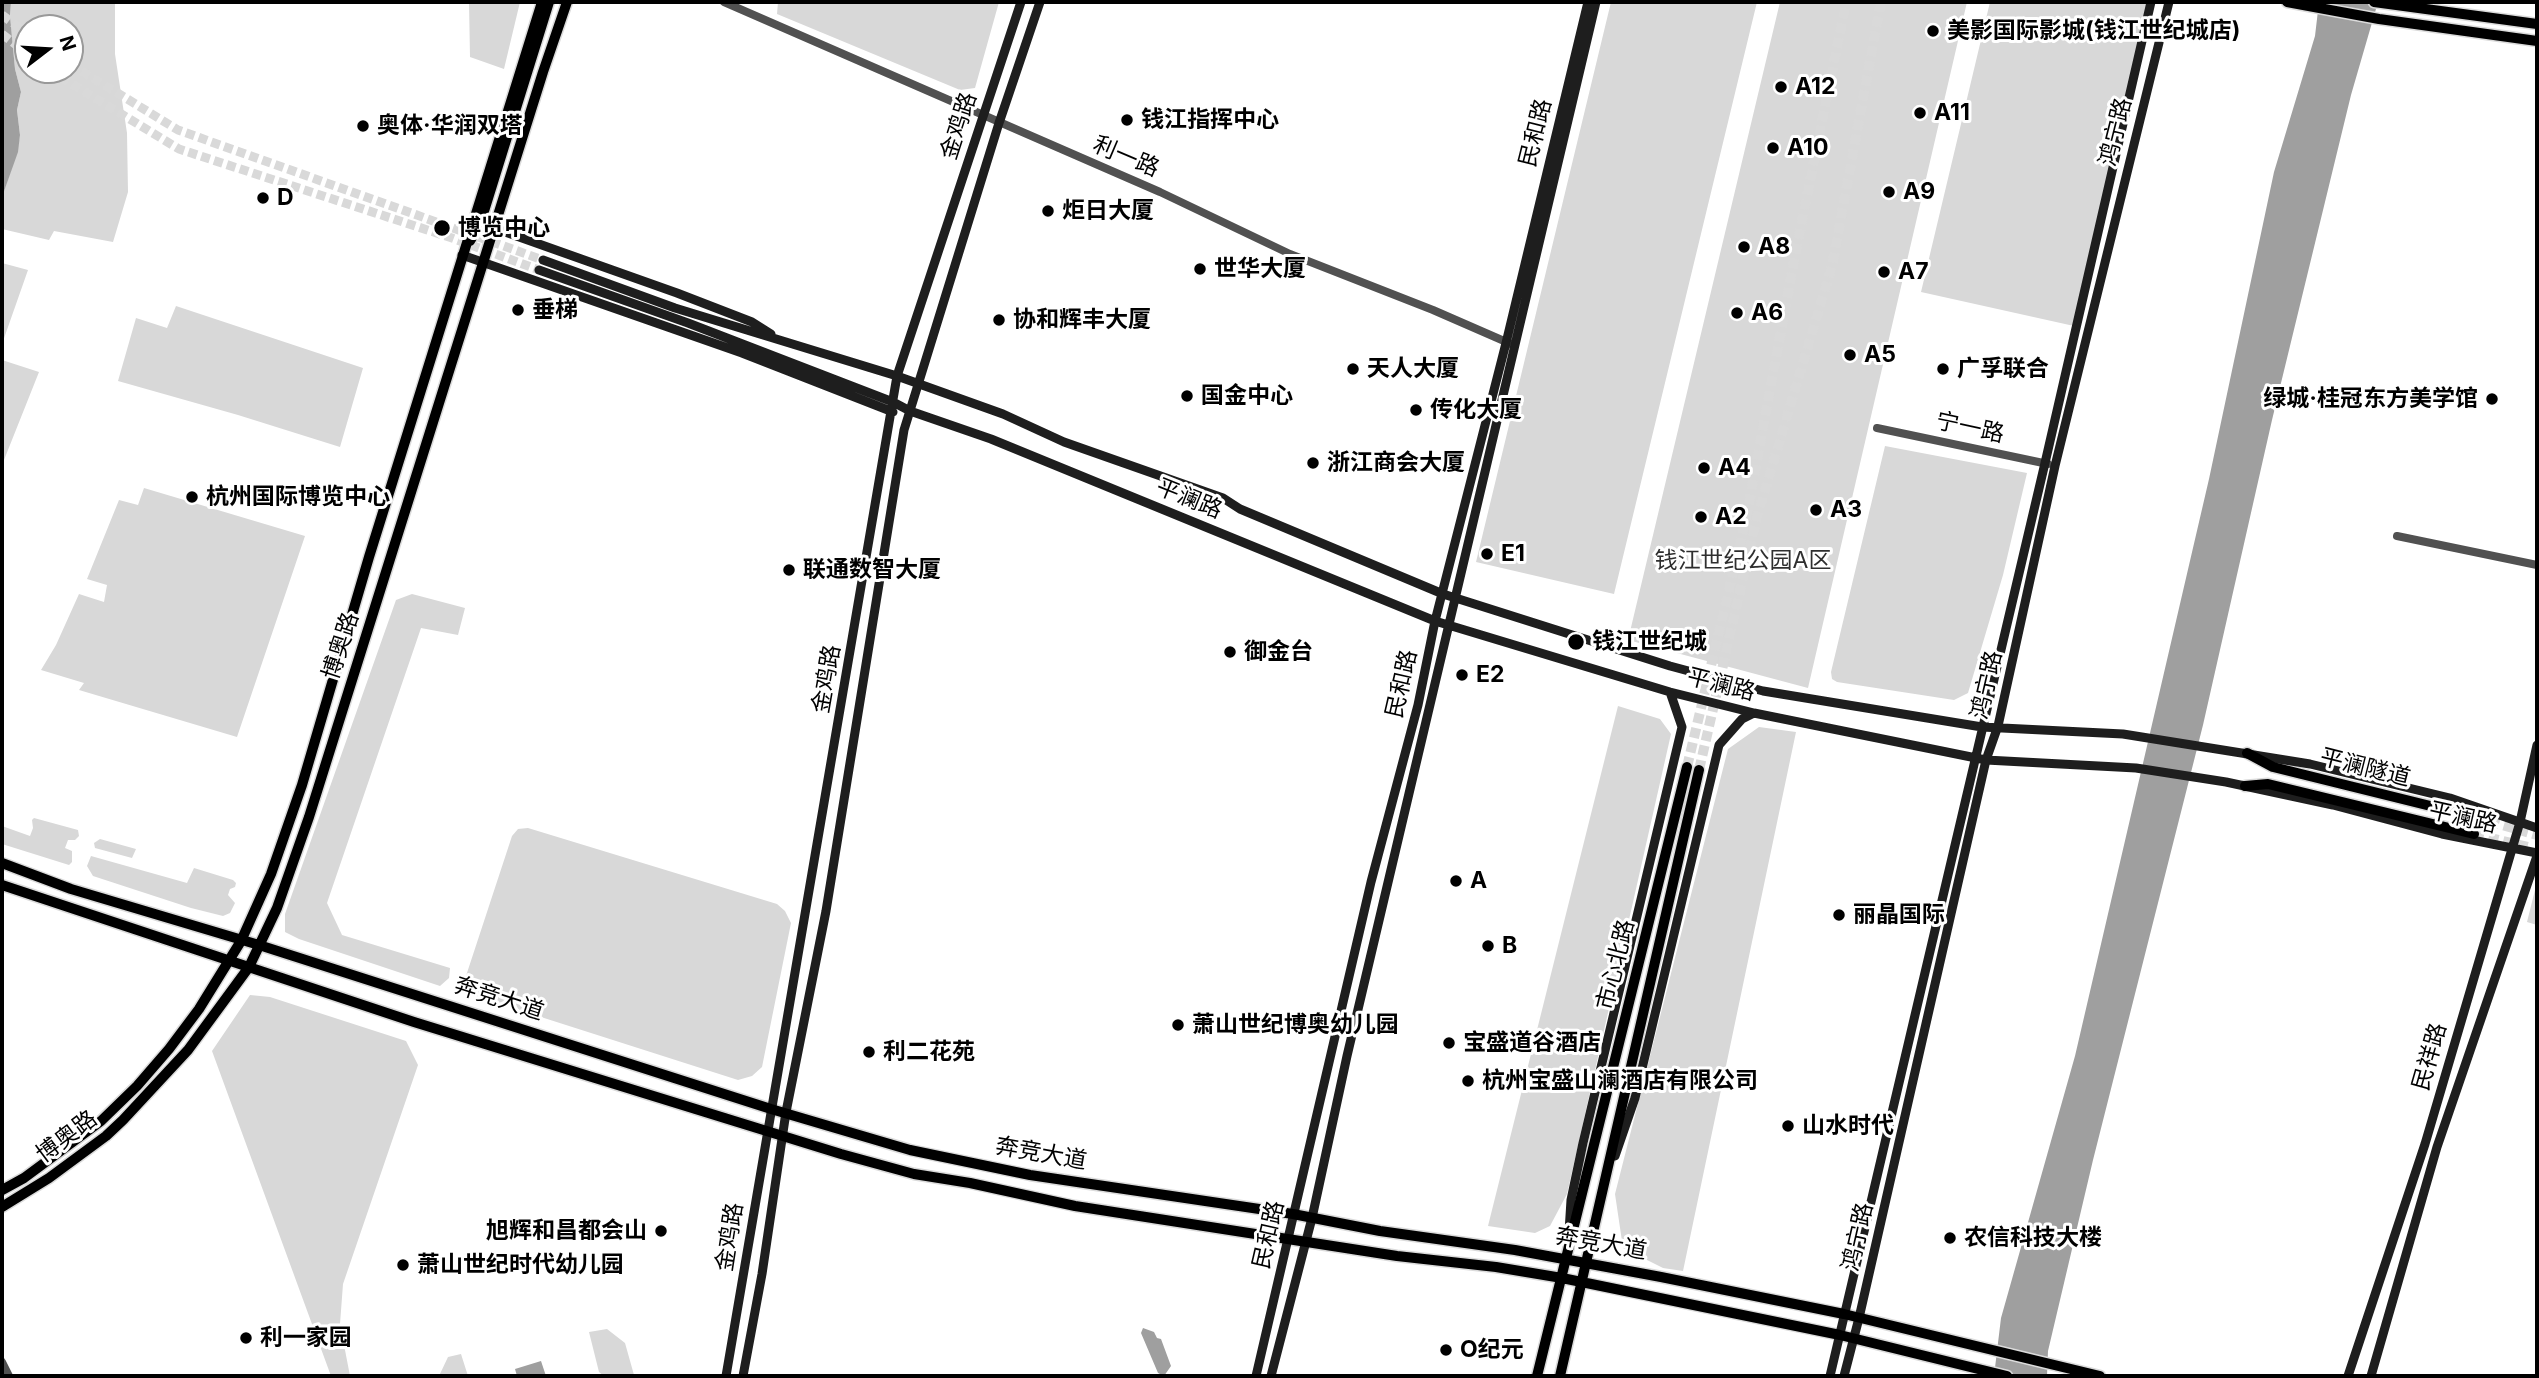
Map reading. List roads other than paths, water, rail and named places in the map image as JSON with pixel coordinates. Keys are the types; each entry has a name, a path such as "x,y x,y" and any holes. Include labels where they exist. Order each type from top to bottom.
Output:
{"main road":[{"name":"博奥路","path":"2,1190 24,1178 101,1121 137,1086 199,1009 242,941 271,874 302,785 369,557 462,255 476,222 541,2"},
{"path":"549,2 476,222 677,293 752,322 775,337"},
{"path":"525,129 537,65 556,2"},
{"name":"博奥路","path":"2,1208 48,1178 124,1120 188,1050 249,967 277,908 309,817 567,2"},
{"name":"金鸡路","path":"726,1376 897,376 1021,2"},
{"name":"金鸡路","path":"743,1376 762,1274 786,1112 825,911 904,430 999,123 1040,2"},
{"name":"民和路","path":"1271,1376 1312,1218 1347,1056 1456,597 1588,2"},
{"name":"民和路","path":"1256,1376 1371,881 1418,705 1435,621 1510,344 1596,2"},
{"name":"鸿宁路","path":"1844,1376 1986,760 1998,726 2050,465 2151,2"},
{"name":"鸿宁路","path":"1830,1376 1982,727 2169,2"},
{"path":"2287,2 2379,19 2537,41"},
{"path":"2374,2 2537,24"},
{"path":"462,255 893,407"},
{"path":"543,260 674,308 775,337"},
{"path":"539,270 688,323 893,407"},
{"name":"平澜路","path":"775,337 1003,414 1064,442 1223,498 1240,509 1443,594 1614,650 1763,691 1982,727 2123,734 2214,747 2341,771 2450,798 2537,828"},
{"name":"平澜路","path":"893,407 1004,444 1435,621 1670,692 1754,713 1986,760 2136,768 2245,786 2537,854"},
{"path":"1567,1259 1571,1200 1583,1143 1682,727 1670,692"},
{"path":"1603,1191 1635,1098 1719,745 1742,719 1754,713"},
{"name":"民祥路","path":"2348,1376 2425,1144 2520,822 2537,745"},
{"name":"平澜隧道","path":"2247,753 2273,767 2475,817"},
{"name":"市心北路","path":"1537,1376 1687,767"},
{"name":"市心北路","path":"1560,1376 1699,769"},
{"name":"平澜隧道","path":"2245,786 2267,784 2474,834"},
{"name":"民祥路","path":"2371,1376 2437,1147 2537,854"},
{"name":"奔竞大道","path":"2,863 71,890 259,945 771,1109 910,1150 1030,1175 1293,1214 1567,1259 1844,1314 2095,1375"},
{"name":"奔竞大道","path":"2,885 414,1022 767,1132 914,1174 1075,1206 1562,1278 1840,1335 2007,1376"}],"street":[{"name":"利一路","path":"724,2 1160,192 1290,254 1433,310 1510,344"},
{"name":"宁一路","path":"1877,428 2050,465"},
{"path":"2397,536 2537,565"},
{"path":"2,1362 9,1376"}],"tunnel":[{"path":"1687,767 1747,514 1846,2"},
{"path":"1699,770 1757,517 1832,266 1881,2"},
{"path":"2,15 14,24"},
{"path":"2,34 14,43"},
{"path":"84,73 178,130 543,260"},
{"path":"72,84 179,149 452,238 539,270"},
{"path":"2475,817 2537,835"},
{"path":"2474,834 2532,848"}],"place":[{"name":"美影国际影城(钱江世纪城店)","path":"1933,31"},
{"name":"A12","path":"1781,87"},
{"name":"A11","path":"1920,113"},
{"name":"钱江指挥中心","path":"1127,120"},
{"name":"奥体·华润双塔","path":"363,126"},
{"name":"A10","path":"1773,148"},
{"name":"A9","path":"1889,192"},
{"name":"D","path":"263,198"},
{"name":"炬日大厦","path":"1048,211"},
{"name":"博览中心","path":"442,228"},
{"name":"A8","path":"1744,247"},
{"name":"世华大厦","path":"1200,269"},
{"name":"A7","path":"1884,272"},
{"name":"垂梯","path":"518,310"},
{"name":"A6","path":"1737,313"},
{"name":"协和辉丰大厦","path":"999,320"},
{"name":"A5","path":"1850,355"},
{"name":"天人大厦","path":"1353,369"},
{"name":"广孚联合","path":"1943,369"},
{"name":"国金中心","path":"1187,396"},
{"name":"绿城·桂冠东方美学馆","path":"2492,399"},
{"name":"传化大厦","path":"1416,410"},
{"name":"浙江商会大厦","path":"1313,463"},
{"name":"A4","path":"1704,468"},
{"name":"杭州国际博览中心","path":"192,497"},
{"name":"A3","path":"1816,510"},
{"name":"A2","path":"1701,517"},
{"name":"E1","path":"1487,554"},
{"name":"联通数智大厦","path":"789,570"},
{"name":"钱江世纪城","path":"1576,642"},
{"name":"御金台","path":"1230,652"},
{"name":"E2","path":"1462,675"},
{"name":"A","path":"1456,881"},
{"name":"丽晶国际","path":"1839,915"},
{"name":"B","path":"1488,946"},
{"name":"萧山世纪博奥幼儿园","path":"1178,1025"},
{"name":"宝盛道谷酒店","path":"1449,1043"},
{"name":"利二花苑","path":"869,1052"},
{"name":"杭州宝盛山澜酒店有限公司","path":"1468,1081"},
{"name":"山水时代","path":"1788,1126"},
{"name":"旭辉和昌都会山","path":"661,1231"},
{"name":"农信科技大楼","path":"1950,1238"},
{"name":"萧山世纪时代幼儿园","path":"403,1265"},
{"name":"利一家园","path":"246,1338"},
{"name":"O纪元","path":"1446,1350"}],"park label":[{"name":"钱江世纪公园A区","path":"1743,561"}]}
